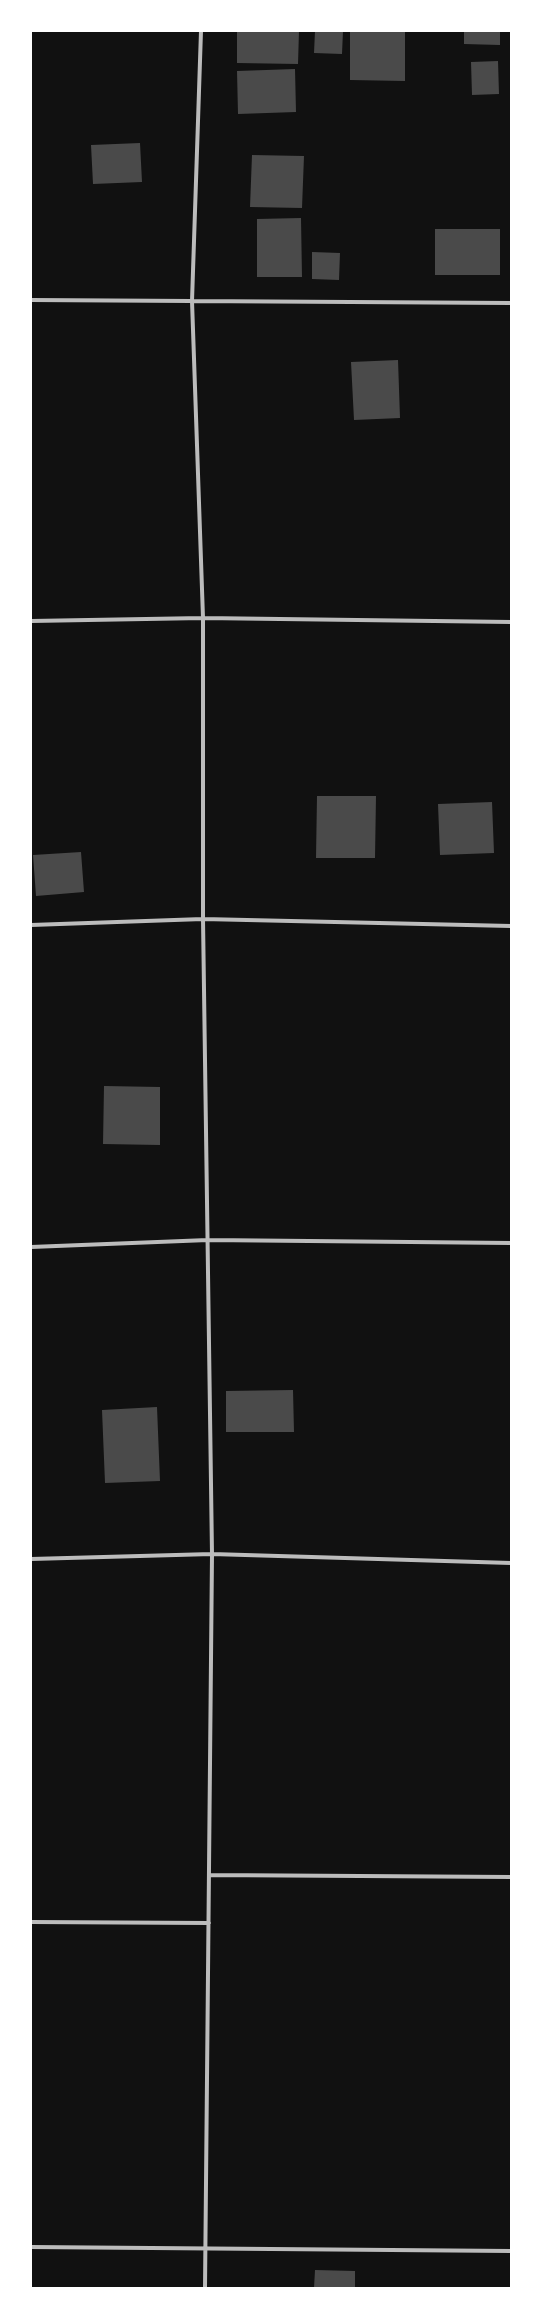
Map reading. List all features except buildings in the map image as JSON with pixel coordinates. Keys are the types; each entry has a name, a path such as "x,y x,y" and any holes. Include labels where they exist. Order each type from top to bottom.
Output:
{"lane":[{"path":"201,31 192,301 203,618 203,919 212,1554 205,2288"},
{"path":"31,300 511,303"},
{"path":"31,621 203,618 511,622"},
{"path":"31,925 203,919 511,926"},
{"path":"31,1247 208,1240 511,1243"},
{"path":"31,1560 212,1554 511,1563"},
{"path":"209,1875 511,1877"},
{"path":"31,1922 208,1923"},
{"path":"31,2248 511,2250"}]}
